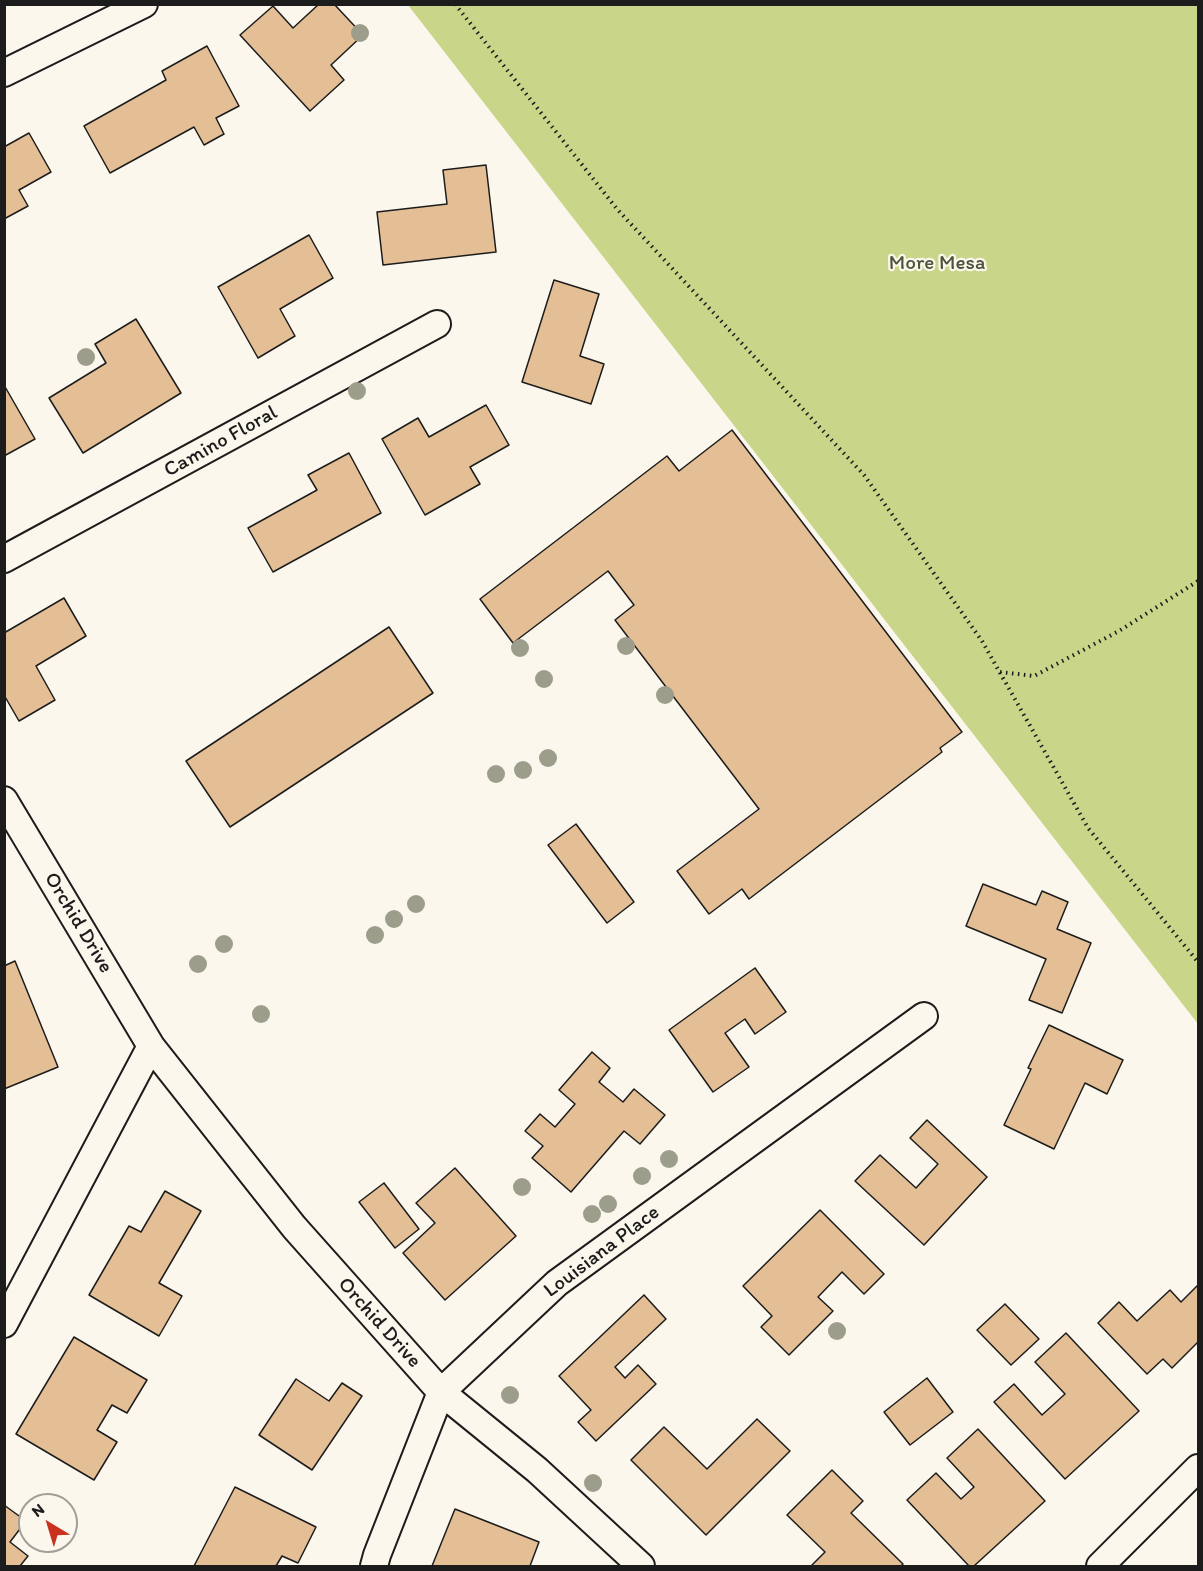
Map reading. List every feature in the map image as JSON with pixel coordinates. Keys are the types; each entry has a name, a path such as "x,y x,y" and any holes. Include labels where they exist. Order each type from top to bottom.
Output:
{"street":[{"path":"4,73 144,4"},
{"name":"Camino Floral","path":"4,560 437,324"},
{"name":"Orchid Drive","path":"4,800 151,1046 294,1227 441,1392 537,1470 641,1566"},
{"name":"Louisiana Place","path":"374,1566 441,1392 557,1283 924,1016"},
{"path":"4,1324 151,1046"},
{"path":"1100,1566 1198,1468"}],"path":[{"path":"455,4 617,209 864,475 982,641 1088,828 1198,962"},
{"path":"1000,672 1034,676 1119,631 1198,581"}],"green space":[{"name":"More Mesa","path":"408,5 1198,5 1198,1024"}],"building":[{"path":"319,4 334,4 363,35 331,65 344,80 310,111 240,35 273,6 293,28"},
{"path":"207,46 239,106 216,118 224,134 204,145 194,127 110,173 84,126 166,80 162,71"},
{"path":"29,133 51,172 19,190 28,206 4,219 4,147"},
{"path":"486,165 496,252 383,265 377,212 447,204 443,170"},
{"path":"309,235 333,278 280,309 295,336 258,358 218,287"},
{"path":"554,280 599,294 580,356 604,364 591,404 522,382"},
{"path":"136,319 181,393 83,453 49,398 106,363 95,344"},
{"path":"4,385 35,439 4,456"},
{"path":"486,405 509,445 470,467 480,484 425,515 382,439 418,418 429,437"},
{"path":"732,430 962,732 940,748 942,752 749,899 742,889 709,914 677,871 759,809 615,620 634,605 608,571 513,643 480,599 667,456 679,471"},
{"path":"349,453 381,513 273,572 248,528 317,490 308,475"},
{"path":"64,598 86,636 36,666 55,700 19,721 4,695 4,633"},
{"path":"389,627 433,693 230,827 186,761"},
{"path":"576,824 634,902 607,923 548,845"},
{"path":"983,884 1036,905 1042,891 1068,902 1057,929 1091,943 1062,1013 1029,1000 1046,959 966,926"},
{"path":"15,961 58,1067 4,1089 4,966"},
{"path":"755,968 786,1012 755,1034 745,1019 725,1033 749,1067 713,1092 669,1030"},
{"path":"1049,1025 1123,1060 1107,1094 1085,1083 1054,1149 1004,1125"},
{"path":"592,1052 610,1068 599,1082 623,1102 634,1089 665,1115 640,1144 624,1131 571,1192 532,1158 543,1146 525,1131 540,1114 555,1127 575,1104 559,1090"},
{"path":"927,1120 987,1177 924,1245 855,1181 880,1155 916,1188 938,1164 910,1138"},
{"path":"455,1168 516,1236 445,1300 403,1253 435,1223 416,1203"},
{"path":"384,1183 419,1229 395,1248 359,1202"},
{"path":"165,1191 201,1211 159,1283 182,1296 159,1336 89,1295 129,1226 141,1232"},
{"path":"820,1210 884,1274 864,1294 842,1272 818,1297 833,1311 789,1355 761,1327 772,1316 743,1286"},
{"path":"1198,1285 1198,1342 1172,1368 1163,1359 1147,1374 1098,1323 1119,1302 1137,1321 1170,1290 1181,1302"},
{"path":"644,1295 666,1319 615,1367 625,1378 638,1365 656,1384 596,1441 578,1422 591,1410 559,1376"},
{"path":"1005,1304 1039,1339 1011,1365 977,1330"},
{"path":"1066,1333 1139,1411 1065,1479 994,1402 1014,1384 1042,1415 1065,1394 1035,1362"},
{"path":"74,1337 147,1380 127,1413 112,1405 97,1430 117,1442 94,1480 16,1434"},
{"path":"927,1378 953,1412 910,1445 884,1412"},
{"path":"296,1379 329,1401 342,1383 362,1396 312,1470 259,1435"},
{"path":"757,1419 790,1451 706,1535 631,1460 664,1427 707,1469"},
{"path":"978,1429 1045,1501 974,1566 969,1566 907,1500 936,1473 961,1499 974,1487 947,1458"},
{"path":"832,1470 863,1501 851,1513 903,1564 901,1566 811,1566 825,1552 787,1515"},
{"path":"235,1487 316,1527 298,1563 282,1556 276,1566 194,1566"},
{"path":"4,1505 18,1515 18,1532 10,1542 18,1548 18,1553 28,1556 20,1566 4,1566"},
{"path":"455,1509 539,1542 530,1566 432,1566"}]}
